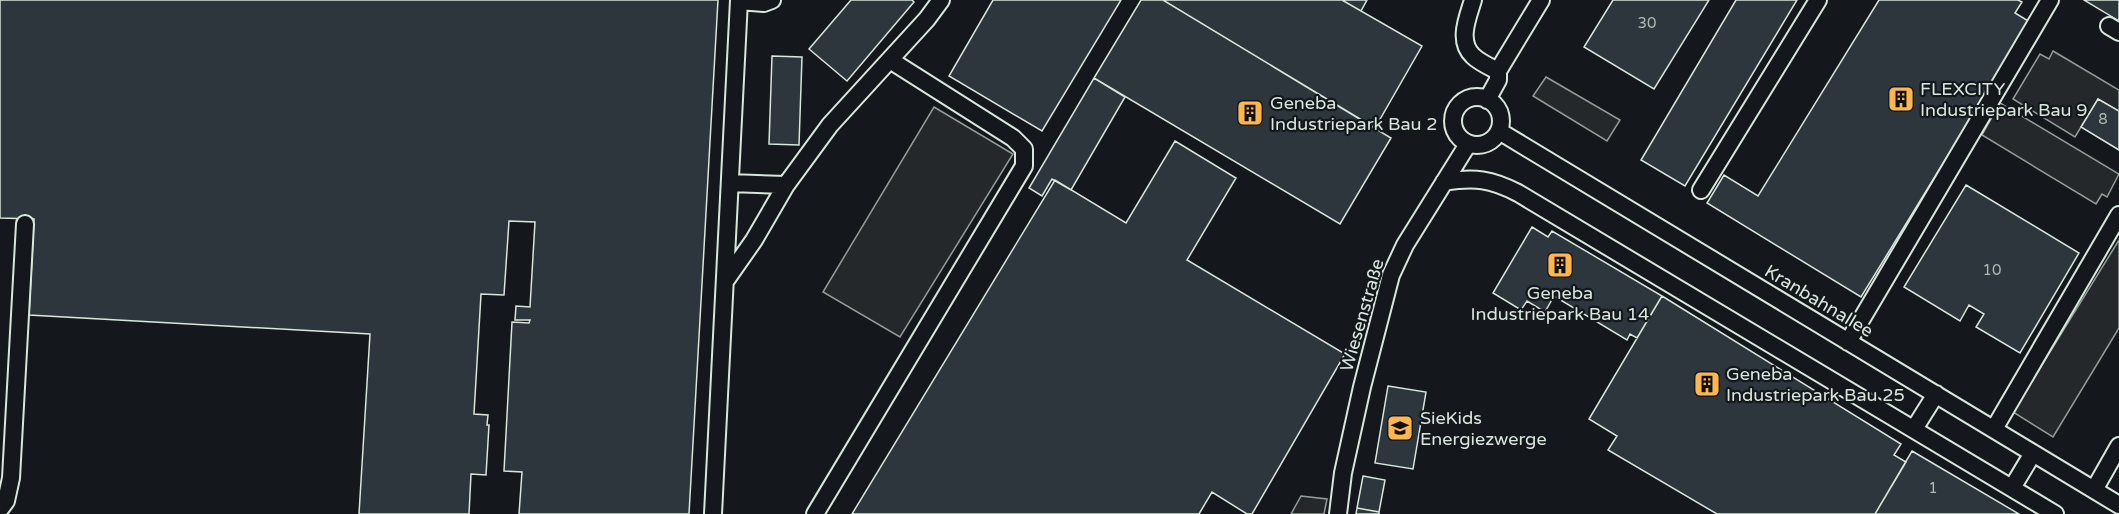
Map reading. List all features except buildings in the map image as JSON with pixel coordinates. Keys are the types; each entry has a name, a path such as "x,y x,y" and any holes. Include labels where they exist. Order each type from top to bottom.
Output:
{"street":[{"path":"713,514 739,1 764,3 772,0"},
{"path":"725,281 754,240 786,185 830,125 927,20 941,0"},
{"path":"1473,0 1464,33 1466,46 1472,56 1498,71"},
{"path":"1487,100 1498,80 1498,71 1541,0"},
{"path":"1701,190 1818,0"},
{"path":"1848,342 2044,2"},
{"path":"815,514 1024,166 1023,149 1013,138 890,60"},
{"path":"1474,98 1487,100 1499,112 1501,121 1498,131 1492,140 1483,145 1468,144 1457,136 1454,128 1455,112 1466,100 1474,98"},
{"name":"Kranbahnallee","path":"1498,131 2119,505"},
{"name":"Wiesenstraße","path":"1338,514 1343,473 1390,275 1405,245 1468,144"},
{"path":"1444,182 1478,178 1503,184 1518,192 2055,514"},
{"path":"730,183 786,185"},
{"path":"1994,429 2119,214"},
{"path":"0,509 6,501 11,478 25,224"},
{"path":"1914,429 1936,394"},
{"path":"2012,488 2033,453"},
{"path":"2094,490 2117,455"}],"shaded area":[{"path":"2053,51 2119,90 2119,111 2098,99 2075,137 2013,99 2040,54 2049,59"},
{"path":"1546,77 1620,120 1607,141 1533,96"},
{"path":"2000,103 2119,174 2107,197 2102,194 2096,204 1982,135"},
{"path":"934,107 1013,154 900,337 823,292"},
{"path":"2119,240 2119,328 2053,437 2013,412"},
{"path":"1301,496 1327,499 1324,514 1291,514"}],"place":[{"name":"FLEXCITY Industriepark Bau 9","path":"1901,99"},
{"name":"Geneba Industriepark Bau 2","path":"1250,113"},
{"name":"Geneba Industriepark Bau 14","path":"1560,265"},
{"name":"Geneba Industriepark Bau 25","path":"1707,384"},
{"name":"SieKids Energiezwerge","path":"1400,428"}]}
